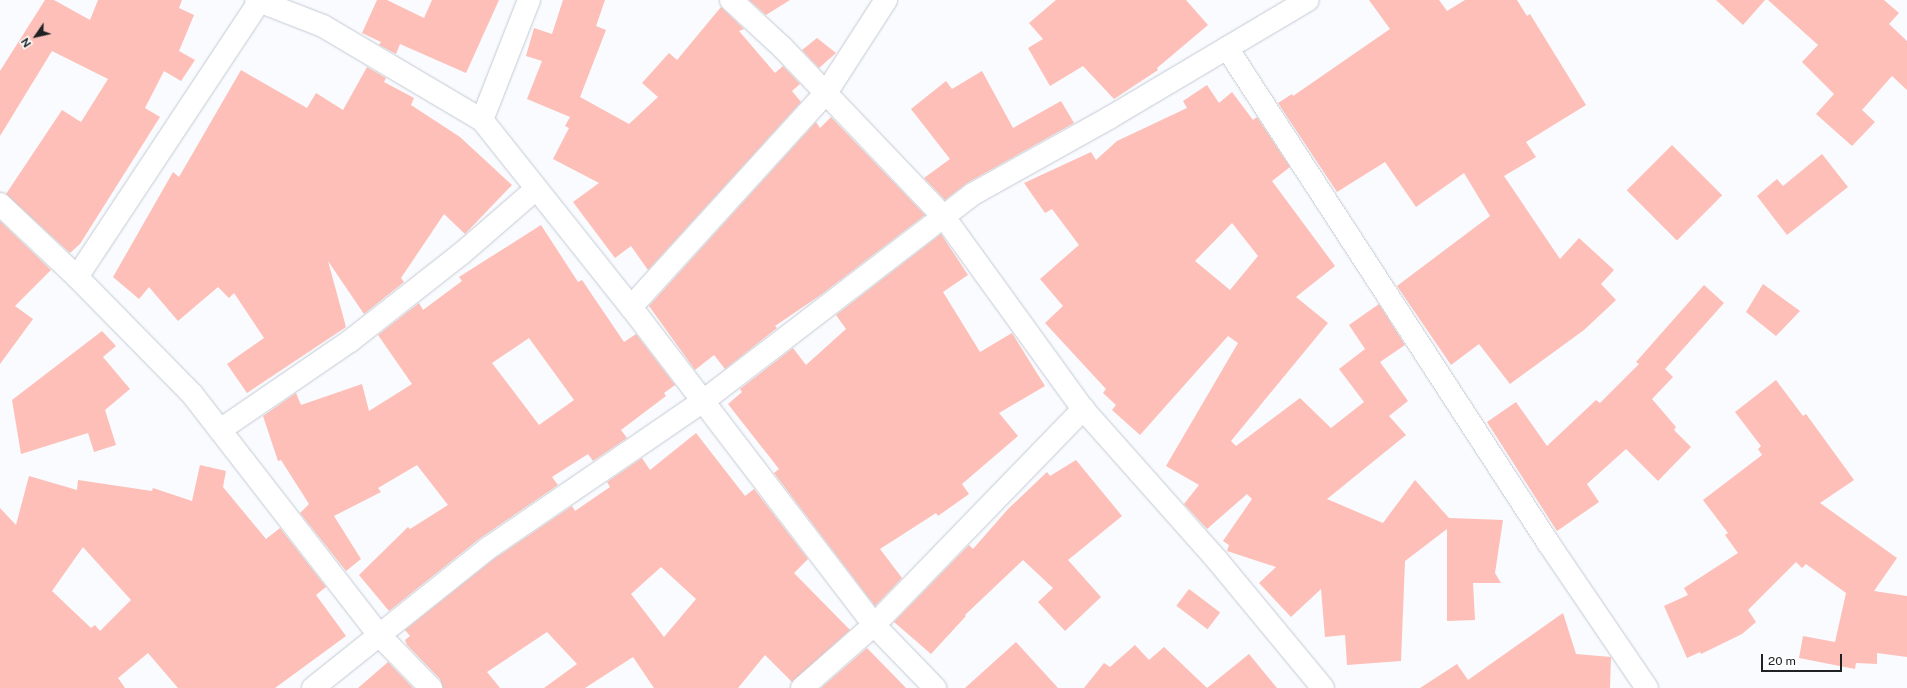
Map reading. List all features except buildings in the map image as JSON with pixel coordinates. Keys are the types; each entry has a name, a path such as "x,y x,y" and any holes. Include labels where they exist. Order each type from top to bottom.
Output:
{"street":[{"path":"482,120 528,0"},
{"path":"731,0 782,47 944,217 1083,409 1217,560 1323,688"},
{"path":"631,307 826,93 886,0"},
{"path":"313,688 487,549 702,402 974,194 1308,0"},
{"path":"77,277 259,1 323,26 482,120 631,307 702,402 874,625 935,688"},
{"path":"1227,48 1550,544 1647,688"},
{"path":"220,430 350,341 461,254 536,189"},
{"path":"0,204 77,277 192,394 380,636 431,688"},
{"path":"802,688 874,625 1083,409"}]}
